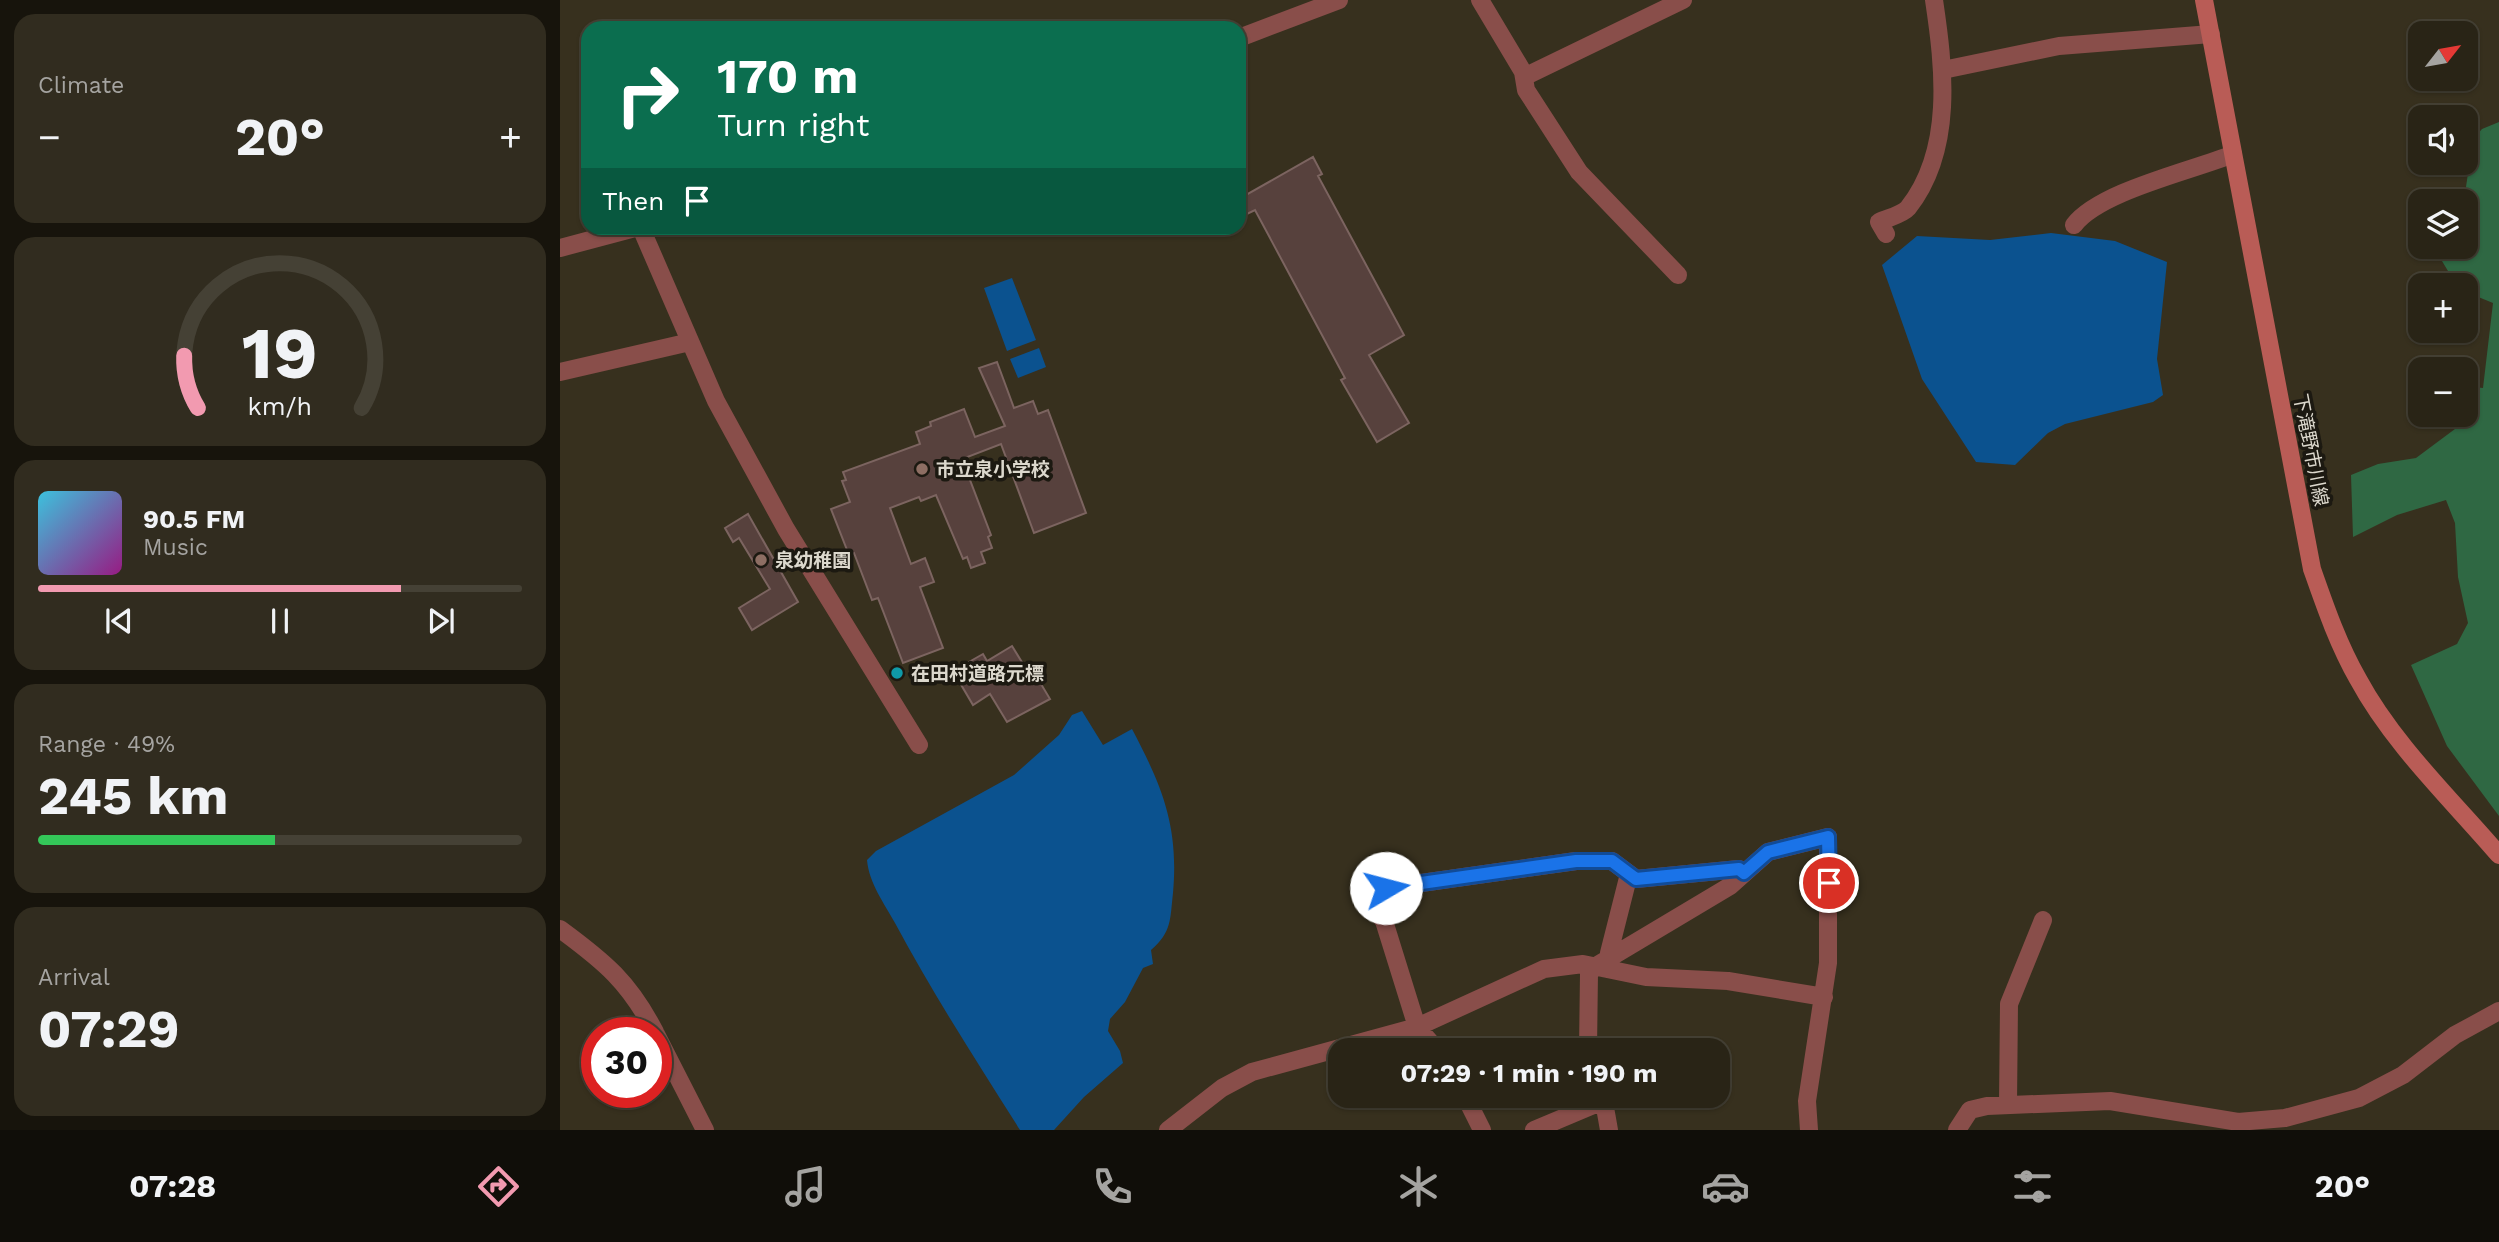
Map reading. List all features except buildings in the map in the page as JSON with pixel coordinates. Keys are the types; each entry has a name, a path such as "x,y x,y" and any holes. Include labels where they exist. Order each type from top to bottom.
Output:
{"main road":[{"name":"下滝野市川線","path":"2204,0 2312,569 2330,618 2358,679 2390,728 2499,855"}],"street":[{"path":"1246,35 1339,0"},
{"path":"1480,0 1524,77 1526,90 1579,172 1678,275"},
{"path":"1524,77 1682,0"},
{"path":"1886,234 1879,222 1907,210 1927,173 1939,135 1943,70 1934,0"},
{"path":"1943,70 2059,46 2211,34"},
{"path":"2074,225 2081,215 2117,196 2233,154"},
{"path":"560,248 609,235"},
{"path":"644,235 716,401 786,528 919,745"},
{"path":"560,372 690,342"},
{"path":"1588,1038 1589,973 1596,967 1730,886 1768,852 1828,837 1828,963 1808,1090 1809,1130"},
{"path":"1427,1038 1417,1027 1384,921 1368,900 1386,888 1576,861 1612,861 1636,879 1739,869 1744,873"},
{"path":"1612,957 1609,953 1629,874"},
{"path":"2008,1105 2009,1004 2043,920"},
{"path":"560,929 611,966 647,1017"},
{"path":"1168,1130 1222,1088 1252,1072 1417,1027 1544,969 1583,964 1646,977 1728,981 1824,997"},
{"path":"1956,1130 1970,1110 2008,1105 2110,1101 2238,1122 2285,1118 2359,1098 2403,1075 2455,1035 2499,1010"},
{"path":"672,1065 705,1130"},
{"path":"1471,1108 1482,1130"},
{"path":"1534,1130 1581,1108"},
{"path":"1605,1108 1609,1130"}],"green space":[{"path":"2499,122 2499,816 2447,746 2411,665 2457,644 2468,623 2458,577 2455,523 2446,500 2397,515 2353,537 2351,475 2378,464 2416,458 2458,427 2478,427 2478,387 2483,388 2493,303 2478,297 2478,273 2449,273 2442,261 2478,259 2478,189 2466,189 2468,175 2478,175 2478,134"}],"water":[{"path":"2051,233 2115,241 2167,262 2157,359 2163,395 2153,402 2065,424 2048,433 2015,465 1976,462 1922,379 1882,265 1917,236 1990,240"},
{"path":"1012,278 1036,340 1007,351 984,288"},
{"path":"1039,348 1046,367 1018,378 1010,359"},
{"path":"1082,711 1103,745 1132,729 1152,769 1171,827 1174,869 1170,918 1163,937 1151,950 1153,964 1143,968 1125,1002 1110,1019 1108,1031 1120,1051 1123,1063 1084,1097 1054,1130 1020,1130 910,949 874,885 867,860 876,851 1014,775 1059,735 1072,715"}],"place":[{"name":"市立泉小学校","path":"922,469"},
{"name":"泉幼稚園","path":"761,560"},
{"name":"在田村道路元標","path":"897,673"}],"route":[{"path":"1386,888 1576,861 1612,861 1636,879 1739,869 1744,873 1768,852 1828,837 1829,883"}]}
